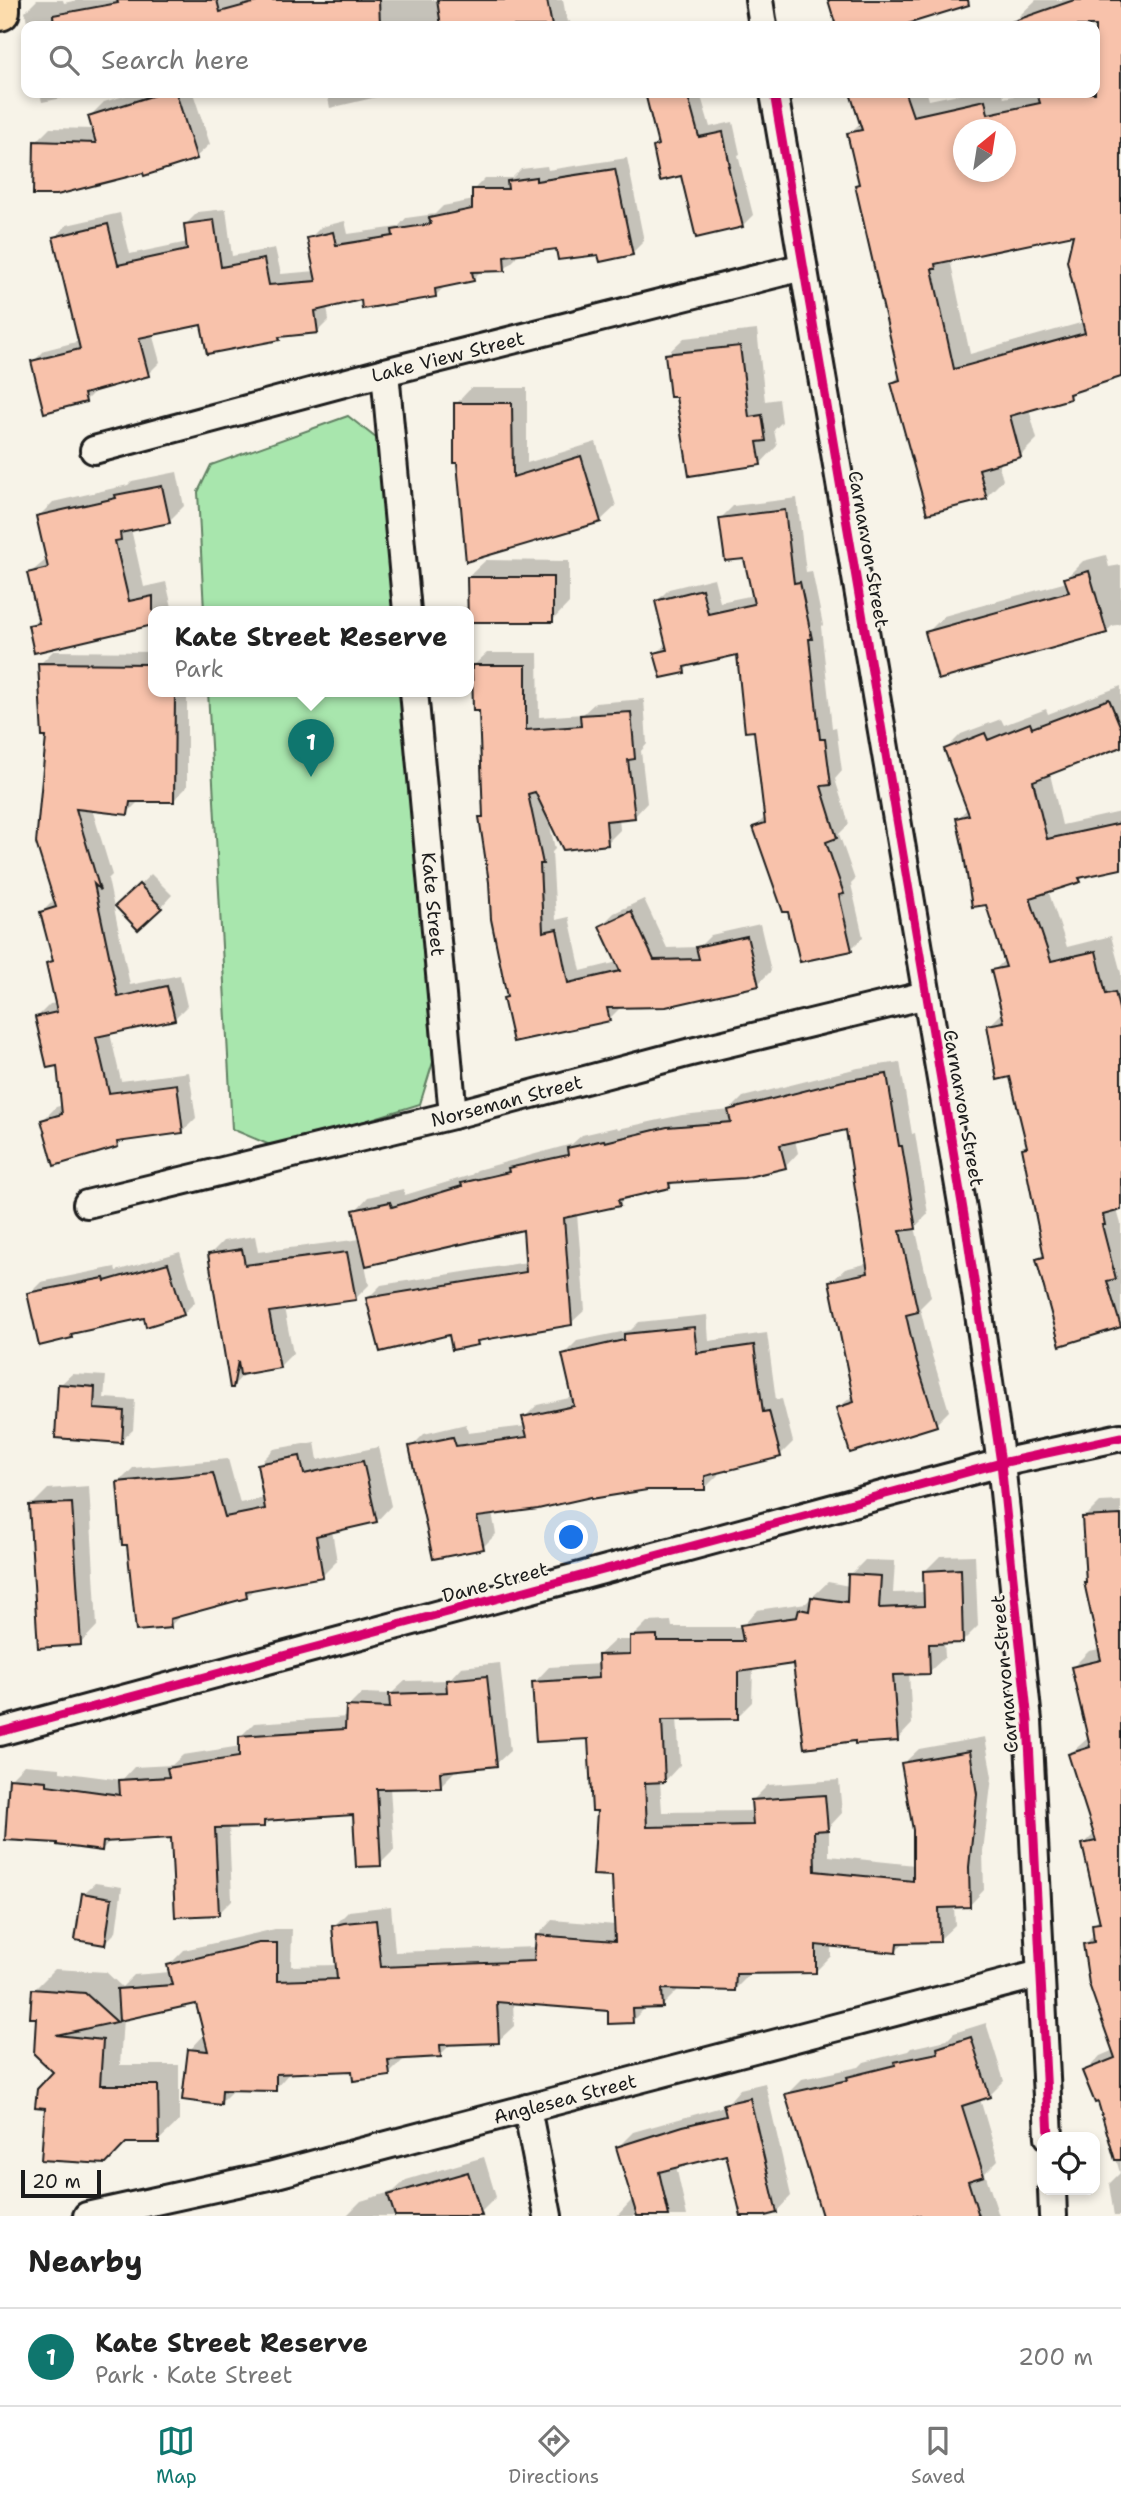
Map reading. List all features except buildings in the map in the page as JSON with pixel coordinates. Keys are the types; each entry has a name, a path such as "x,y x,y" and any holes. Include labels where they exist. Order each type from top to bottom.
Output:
{"highway":[{"path":"0,0 0,11"}],"street":[{"path":"759,0 762,21"},
{"name":"Carnarvon Street","path":"775,98 967,1233 1002,1464 1028,1721 1049,2132"},
{"name":"Lake View Street","path":"94,450 385,372 803,267"},
{"path":"385,372 407,606"},
{"name":"Kate Street","path":"415,697 453,1115"},
{"name":"Norseman Street","path":"87,1204 453,1115 687,1053 926,995"},
{"name":"Dane Street","path":"0,1732 1002,1464 1121,1437"},
{"name":"Anglesea Street","path":"87,2216 269,2176 1040,1974"},
{"path":"527,2108 548,2216"},
{"path":"1052,2195 1054,2216"}],"green space":[{"path":"348,416 381,442 395,606 204,606 198,492 211,465"},
{"path":"208,697 403,697 433,1062 420,1104 277,1148 232,1129"}],"cycle path":[{"path":"775,98 967,1233 1001,1463 1028,1721 1049,2132"},
{"path":"0,1732 1001,1463 1121,1437"}],"place":[{"name":"Kate Street Reserve","path":"311,777"}]}
